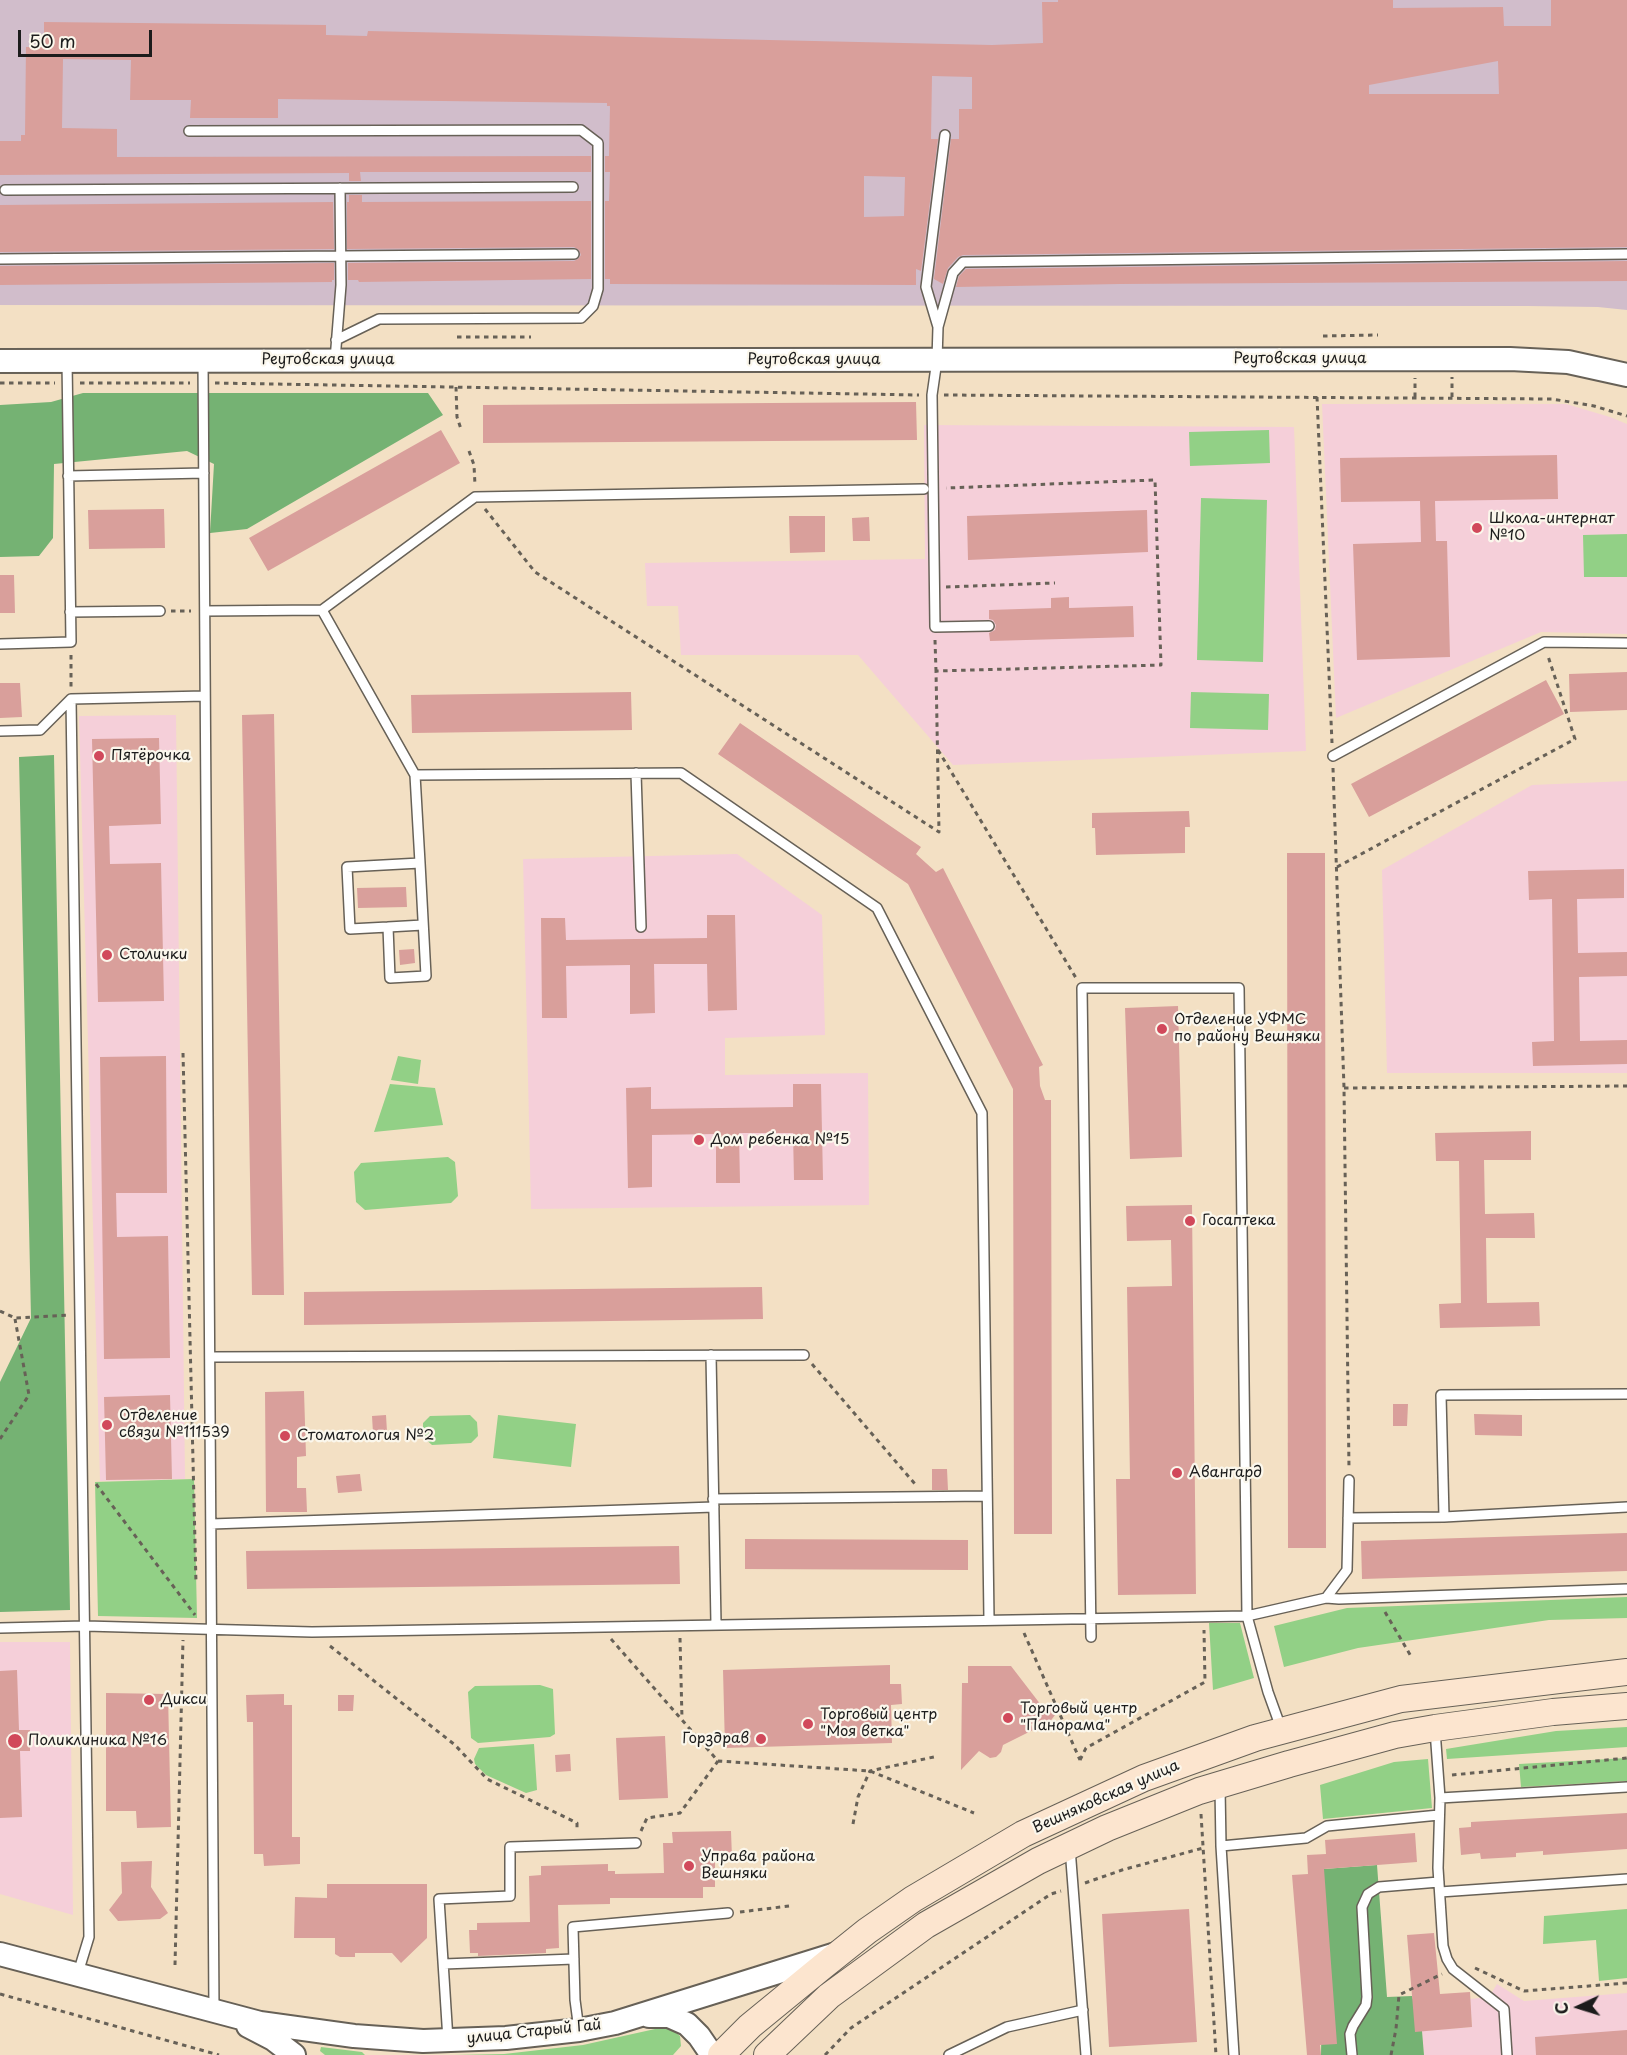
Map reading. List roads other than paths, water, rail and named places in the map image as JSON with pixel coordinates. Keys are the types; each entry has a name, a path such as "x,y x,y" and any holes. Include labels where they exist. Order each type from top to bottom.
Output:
{"main road":[{"name":"Вешняковская улица","path":"721,2055 750,2026 840,1953 913,1899 1023,1834 1144,1778 1282,1731 1401,1699 1627,1672"},
{"name":"Вешняковская улица","path":"767,2055 829,1996 926,1925 1038,1861 1107,1828 1210,1788 1395,1735 1553,1712 1627,1706"}],"street":[{"name":"Реутовская улица","path":"0,361 67,372 203,372 336,350 937,360 1510,359 1568,362 1627,375"},
{"name":"улица Старый Гай","path":"0,1954 260,2023 313,2031 448,2040 506,2038 579,2030 644,2015 840,1953"},
{"name":"улица Старый Гай","path":"214,2012 273,2039 294,2055"},
{"name":"улица Старый Гай","path":"644,2015 669,2016 687,2024 699,2036 712,2055"},
{"name":"улица Старый Гай","path":"385,2055 403,2043 423,2040"}],"lane":[{"path":"189,131 581,130 598,143 598,289 593,306 580,318 379,320 336,350"},
{"path":"939,327 926,286 945,135"},
{"path":"5,190 573,187"},
{"path":"336,350 341,285 340,188"},
{"path":"0,259 574,254"},
{"path":"989,626 935,627 929,489 932,395 939,327 954,273 963,262 1627,254"},
{"path":"0,644 71,642 67,372"},
{"path":"203,372 214,2012"},
{"path":"68,476 204,473"},
{"path":"205,610 322,610 475,498 929,489"},
{"path":"322,610 415,775 426,976 390,978 388,927"},
{"path":"70,612 160,611"},
{"path":"1333,756 1544,642 1627,643"},
{"path":"0,731 40,730 71,699 206,696"},
{"path":"71,699 89,1937 77,1975"},
{"path":"636,773 641,927"},
{"path":"415,775 681,773 877,908 982,1113 989,1620"},
{"path":"420,863 347,867 350,929 423,925"},
{"path":"1091,1637 1082,988 1239,988 1246,1616 1282,1731"},
{"path":"711,1355 716,1624"},
{"path":"210,1357 804,1355"},
{"path":"1444,1517 1441,1395 1627,1394"},
{"path":"1326,1598 1347,1570 1349,1480"},
{"path":"211,1524 713,1503 987,1496"},
{"path":"1348,1518 1444,1517 1627,1508"},
{"path":"0,1628 85,1626 312,1632 1246,1616 1326,1598 1627,1589"},
{"path":"1435,1728 1440,1798 1439,1882 1443,1946 1453,1969 1504,2009 1507,2055"},
{"path":"1440,1798 1627,1786"},
{"path":"1210,1788 1221,1846 1234,2055"},
{"path":"1221,1846 1306,1839 1327,1826 1439,1815"},
{"path":"448,2040 440,1899 510,1896 510,1847 636,1843"},
{"path":"1070,1846 1086,2055"},
{"path":"1440,1892 1627,1879"},
{"path":"1352,2055 1350,2034 1366,2005 1367,1997 1362,1907 1368,1894 1380,1887 1439,1882"},
{"path":"579,2030 575,2000 573,1927 728,1913"},
{"path":"444,1964 574,1959"},
{"path":"949,2055 1007,2027 1083,2010"}],"place":[{"name":"Школа-интернат №10","path":"1477,528"},
{"name":"Пятёрочка","path":"99,756"},
{"name":"Столички","path":"107,955"},
{"name":"Отделение УФМС по району Вешняки","path":"1162,1029"},
{"name":"Дом ребенка №15","path":"699,1140"},
{"name":"Госаптека","path":"1190,1221"},
{"name":"Отделение связи №111539","path":"107,1425"},
{"name":"Стоматология №2","path":"285,1436"},
{"name":"Авангард","path":"1177,1473"},
{"name":"Дикси","path":"149,1700"},
{"name":"Торговый центр \"Панорама\"","path":"1008,1718"},
{"name":"Торговый центр \"Моя ветка\"","path":"808,1724"},
{"name":"Горздрав","path":"761,1739"},
{"name":"Поликлиника №16","path":"15,1741"},
{"name":"Управа района Вешняки","path":"689,1866"}]}
